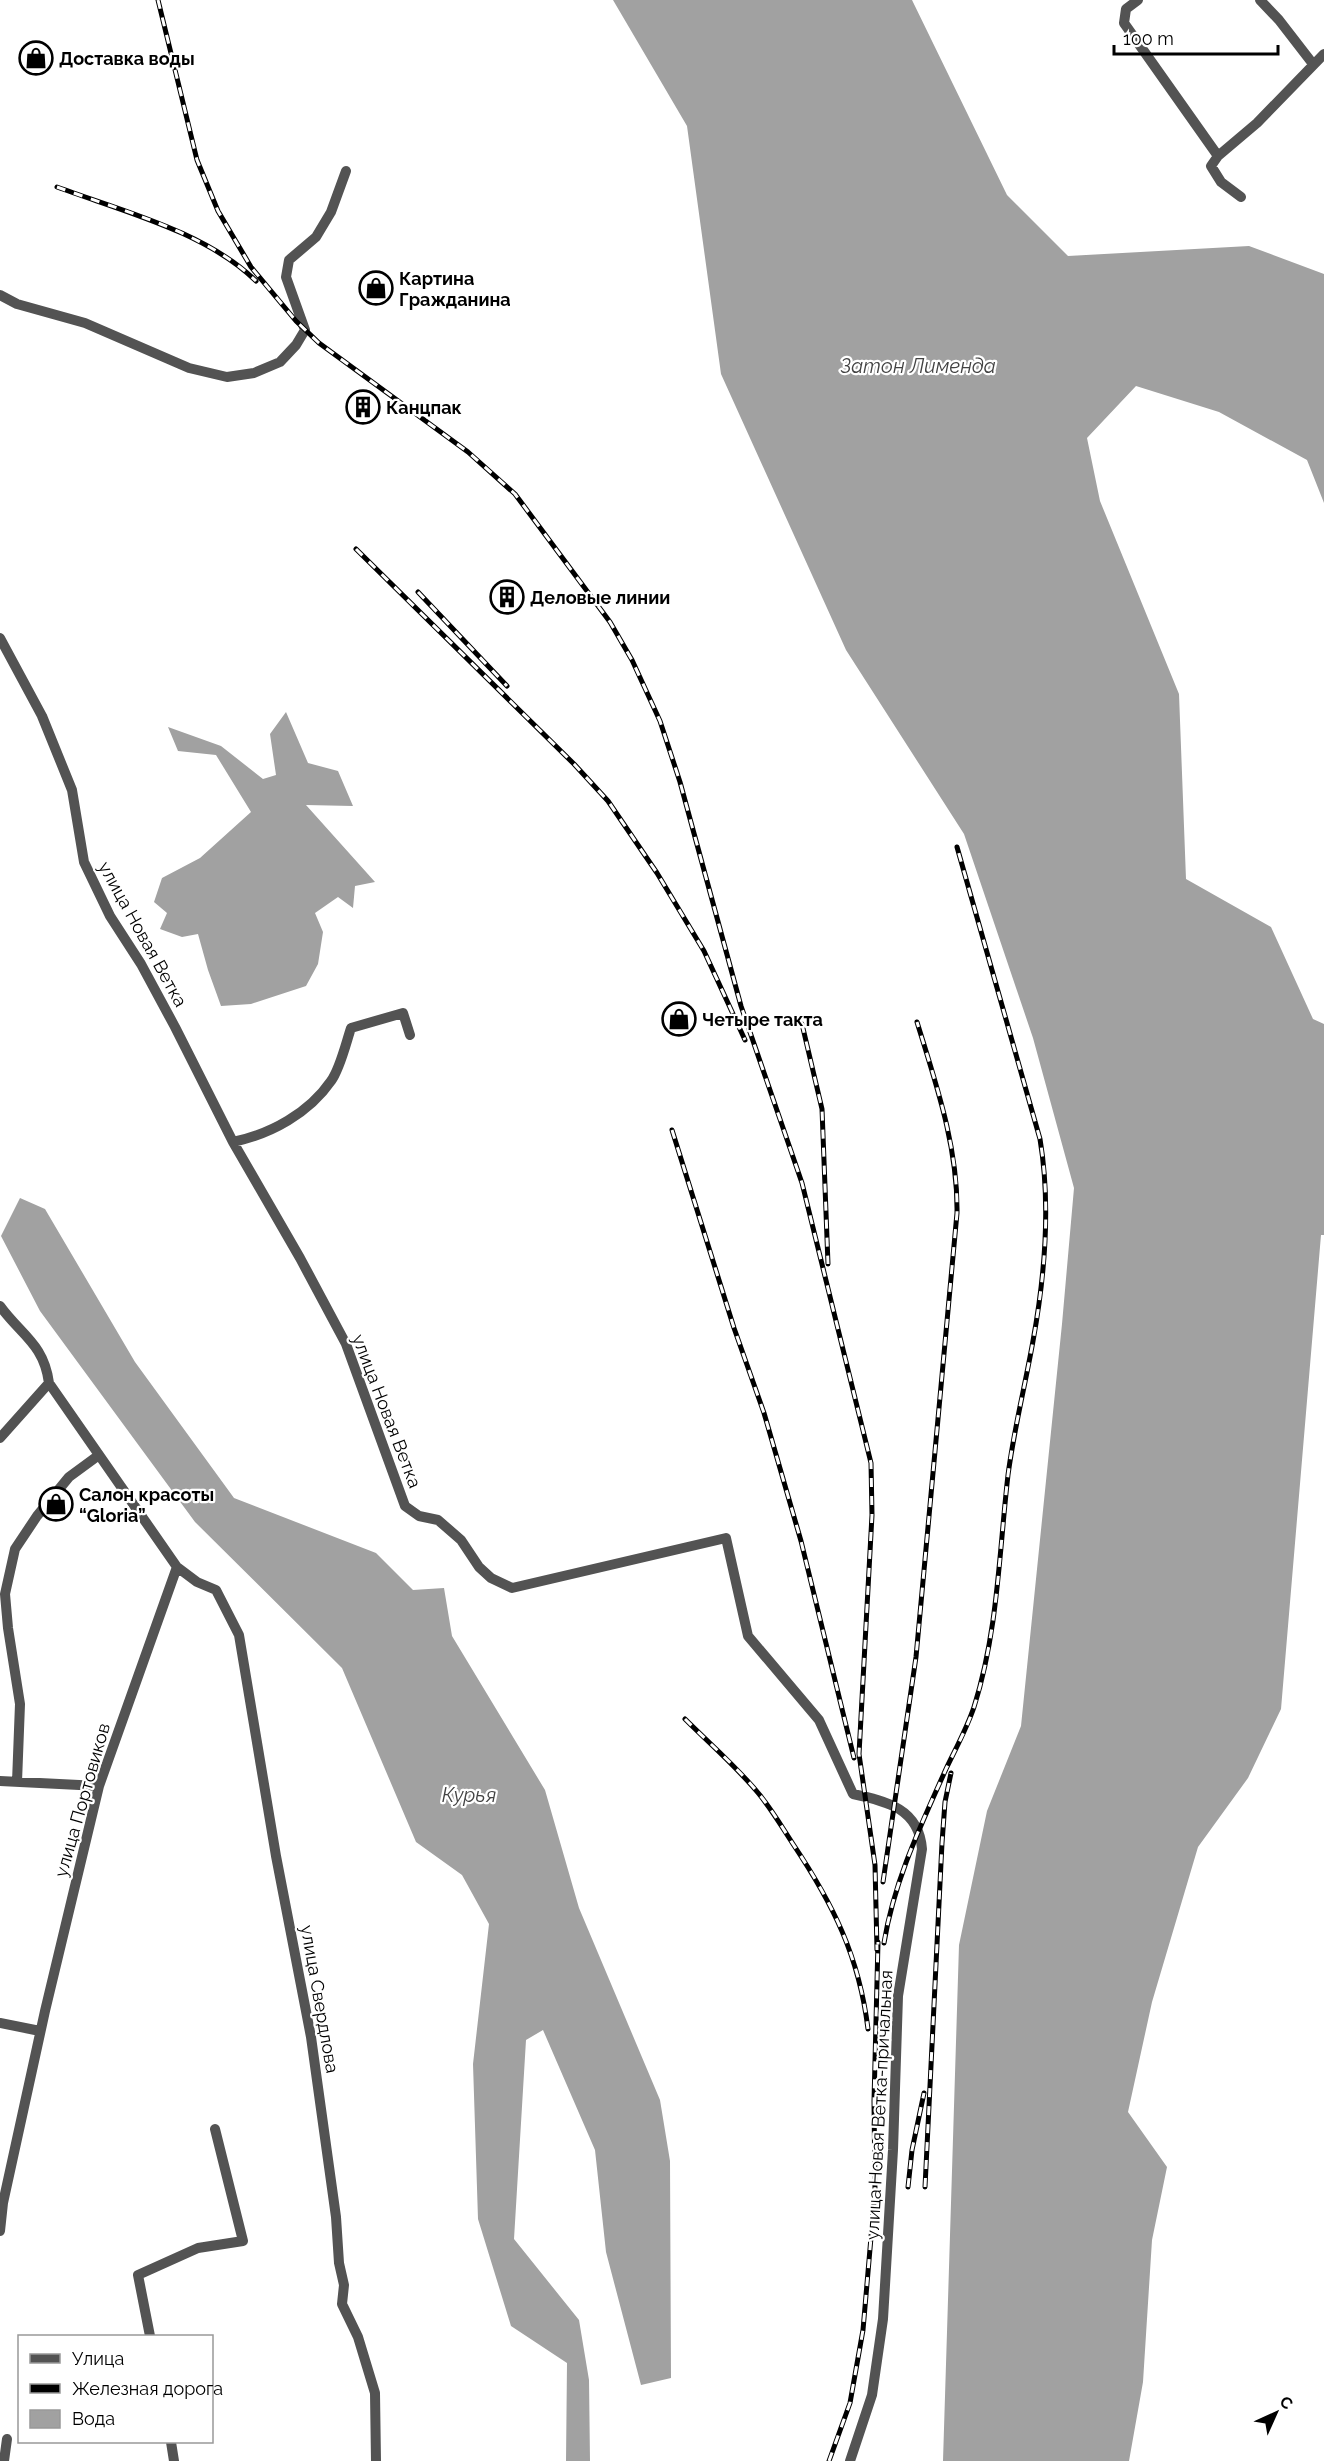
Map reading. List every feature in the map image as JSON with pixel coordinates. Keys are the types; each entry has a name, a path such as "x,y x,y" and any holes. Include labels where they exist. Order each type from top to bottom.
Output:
{"street":[{"path":"1138,0 1126,9 1124,23 1218,156"},
{"path":"1260,0 1279,20 1312,63"},
{"path":"1242,197 1221,182 1211,166 1218,156 1257,123 1312,63 1324,54"},
{"path":"0,295 17,304 85,323 189,368 227,377 254,373 280,362 302,337 305,330 286,277 289,261 316,237 331,212 346,171"},
{"name":"улица Новая Ветка","path":"0,638 42,716 72,790 84,862 110,916 141,964 181,1037 233,1142 300,1257 346,1344 405,1506 419,1516 438,1520 461,1540 479,1567 491,1578 513,1588 726,1538"},
{"path":"233,1142 276,1127 306,1109 333,1080 351,1028 403,1012 410,1035"},
{"path":"0,1306 36,1347 45,1361 49,1383 177,1567"},
{"path":"0,1438 49,1383"},
{"path":"17,1782 20,1704 5,1594 15,1549 37,1516 69,1477 99,1455"},
{"name":"улица Новая Ветка-причальная","path":"726,1538 748,1636 819,1720 853,1794 886,1803 911,1817 921,1840 921,1860 898,1996 893,2150 882,2319 872,2395 850,2461"},
{"name":"улица Портовиков","path":"0,2231 3,2203 40,2031 99,1786 177,1567"},
{"name":"улица Свердлова","path":"177,1567 197,1582 216,1590 239,1635 276,1856 311,2037 336,2217 339,2263 344,2285 342,2304 358,2337 375,2393 376,2461"},
{"path":"0,1781 99,1786"},
{"path":"0,2023 40,2031"},
{"path":"150,2335 138,2275 198,2248 243,2241 215,2129"},
{"path":"4,2461 7,2439"},
{"path":"171,2443 174,2461"}],"water":[{"name":"Затон Лименда","path":"613,0 912,0 1007,195 1068,256 1249,246 1324,274 1324,503 1307,460 1219,412 1136,386 1087,438 1100,501 1179,694 1186,879 1271,927 1313,1019 1324,1024 1324,1235 1321,1235 1281,1709 1248,1778 1198,1847 1152,2002 1128,2112 1167,2167 1152,2240 1143,2382 1129,2461 943,2461 959,1945 987,1811 1021,1726 1074,1188 1033,1038 964,834 846,650 721,374 687,126"},
{"path":"286,712 308,763 338,771 353,806 306,805 375,882 355,886 353,908 338,897 315,913 323,932 318,964 306,986 251,1004 221,1006 198,934 182,937 160,929 167,913 154,902 162,878 200,858 251,812 216,755 178,751 168,727 221,746 263,779 276,775 270,734"},
{"name":"Курья","path":"20,1198 45,1209 135,1362 234,1498 376,1553 413,1590 444,1588 452,1636 545,1790 579,1908 660,2100 670,2161 671,2378 641,2385 606,2252 595,2150 543,2030 526,2040 514,2239 579,2320 589,2380 590,2461 566,2461 567,2363 511,2326 478,2219 473,2064 489,1924 462,1875 416,1842 342,1668 195,1522 40,1311 1,1236"}],"railway":[{"path":"158,0 197,160 218,211 251,267 296,321 319,343 468,452 515,494 610,622 632,660 660,721 680,782 741,1006 802,1183 871,1463 872,1515 859,1754 875,1865 877,1950"},
{"path":"57,187 135,214 188,236 236,264 256,281"},
{"path":"356,549 574,764 608,801 657,873 704,951 745,1040"},
{"path":"418,592 507,686"},
{"path":"884,1943 901,1875 968,1723 982,1678 997,1592 1008,1475 1037,1316 1045,1240 1045,1189 1040,1139 957,847"},
{"path":"883,1882 916,1657 957,1213 950,1140 917,1022"},
{"path":"802,1024 822,1109 828,1264"},
{"path":"672,1130 734,1328 764,1413 801,1541 854,1758"},
{"path":"685,1719 733,1765 759,1794 820,1888 851,1954 864,2003 868,2029"},
{"path":"925,2187 942,1843 945,1802 951,1773"},
{"path":"829,2461 850,2403 863,2330 875,2191 874,2101 878,1942"},
{"path":"908,2187 912,2150 924,2093"}],"place":[{"name":"Доставка воды","path":"36,58"},
{"name":"Картина Гражданина","path":"376,288"},
{"name":"Канцпак","path":"363,407"},
{"name":"Деловые линии","path":"507,597"},
{"name":"Четыре такта","path":"679,1019"},
{"name":"Салон красоты “Gloria”","path":"56,1504"}]}
